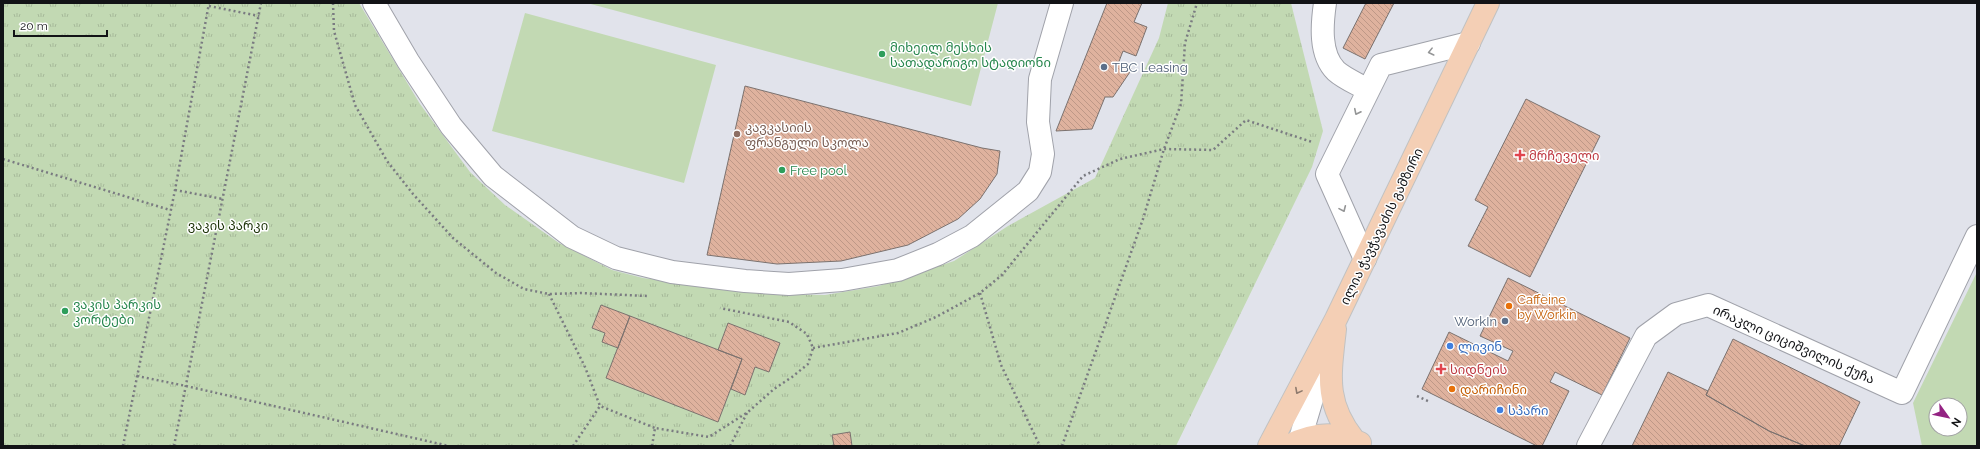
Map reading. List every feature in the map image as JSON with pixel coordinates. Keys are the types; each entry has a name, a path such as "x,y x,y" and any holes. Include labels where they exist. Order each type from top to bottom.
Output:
{"main road":[{"name":"ილია ჭავჭავაძის გამზირი","path":"1269,446 1336,319 1488,3"},
{"path":"1336,319 1332,355 1331,385 1333,403 1342,424 1360,443"},
{"path":"1296,444 1322,434 1360,443"}],"street":[{"path":"374,3 408,60 451,126 488,170 526,203 572,237 616,258 672,272 745,281 789,284 842,280 898,270 932,257 972,236 1028,190 1040,172 1043,154 1038,122 1040,79 1062,3"},
{"path":"1325,3 1323,41 1328,59 1336,71 1368,90"},
{"path":"1365,258 1327,174 1338,150 1381,65 1469,43"},
{"name":"ირაკლი ციციშვილის ქუჩა","path":"1588,446 1646,336 1676,314 1708,305 1910,393 1914,367 1977,236"},
{"path":"1296,444 1336,319"}],"path":[{"path":"174,446 261,3"},
{"path":"1062,446 1142,219 1164,149 1181,104 1185,43 1197,3"},
{"path":"123,446 175,190 209,5 259,16"},
{"path":"813,348 898,333 936,317 980,293 1002,275 1083,176 1120,159 1164,149 1213,150 1246,120 1338,150"},
{"path":"3,159 170,210"},
{"path":"175,190 223,199"},
{"path":"980,293 1002,365 1040,446"},
{"path":"549,294 585,367 600,406 656,428 709,437 748,412 730,446"},
{"path":"137,376 449,446"},
{"path":"1417,396 1430,402"},
{"path":"573,446 600,406"},
{"path":"652,446 656,428"}],"green space":[{"name":"ვაკის პარკი","path":"3,3 359,3 420,104 470,172 505,205 559,243 612,270 643,278 770,294 825,295 879,286 954,261 1008,226 1095,178 1159,38 1168,3 1291,3 1323,131 1312,167 1176,446 3,446"},
{"name":"მიხეილ მესხის სათადარიგო სტადიონი","path":"587,3 998,3 971,106"},
{"path":"525,13 716,65 684,183 492,131"},
{"path":"1977,272 1977,446 1922,446 1913,403"}],"building":[{"name":"TBC Leasing","path":"1107,3 1142,3 1134,22 1147,27 1136,56 1123,51 1118,64 1132,69 1113,97 1105,97 1092,129 1056,131"},
{"path":"1366,3 1394,3 1365,59 1343,48"},
{"path":"745,86 982,148 1000,151 997,174 980,199 958,219 908,245 841,261 777,264 707,255"},
{"path":"1526,99 1600,136 1530,277 1468,246 1488,207 1475,200"},
{"path":"1508,278 1630,338 1602,395 1555,372 1550,382 1569,391 1542,446 1537,446 1422,389 1449,332 1508,361 1513,351 1480,336"},
{"path":"601,305 630,316 618,348 602,342 605,333 592,328"},
{"path":"630,316 742,359 718,422 606,378"},
{"path":"728,323 780,343 769,372 755,367 745,395 731,389 742,359 718,350"},
{"path":"1733,339 1860,402 1839,446 1805,446 1769,431 1706,395"},
{"path":"1668,372 1708,391 1706,395 1769,431 1805,446 1632,446"},
{"path":"850,432 852,446 834,446 832,435"}],"place":[{"name":"მიხეილ მესხის სათადარიგო სტადიონი","path":"882,54"},
{"name":"TBC Leasing","path":"1104,67"},
{"name":"კავკასიის ფრანგული სკოლა","path":"737,134"},
{"name":"მრჩეველი","path":"1520,155"},
{"name":"Free pool","path":"782,170"},
{"name":"Caffeine by Workin","path":"1509,306"},
{"name":"ვაკის პარკის კორტები","path":"65,311"},
{"name":"WorkIn","path":"1505,321"},
{"name":"ლივინ","path":"1450,346"},
{"name":"სიდნეის","path":"1441,369"},
{"name":"დარიჩინი","path":"1452,389"},
{"name":"სპარი","path":"1500,410"}]}
